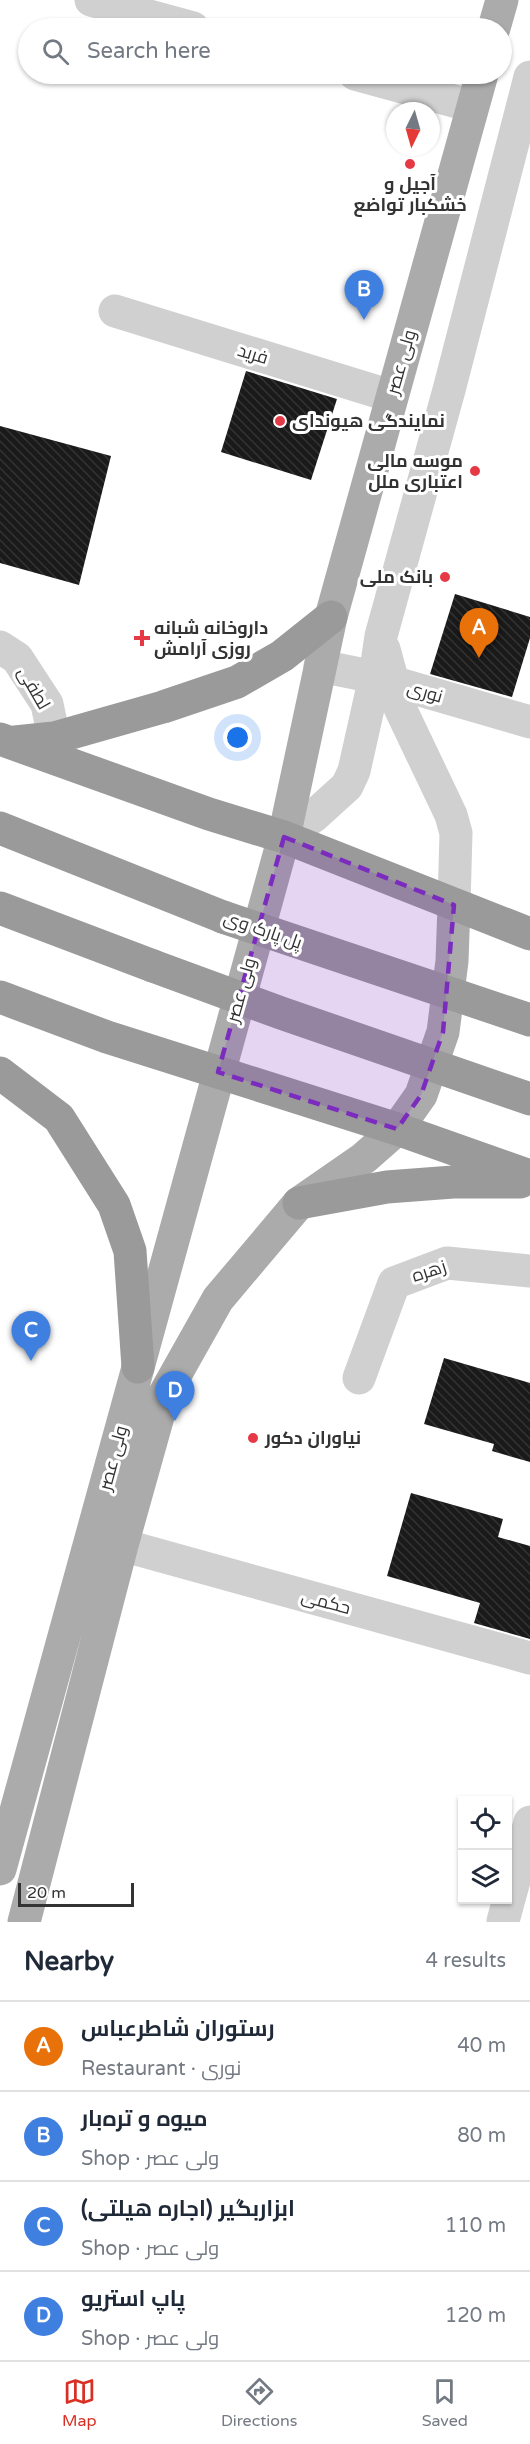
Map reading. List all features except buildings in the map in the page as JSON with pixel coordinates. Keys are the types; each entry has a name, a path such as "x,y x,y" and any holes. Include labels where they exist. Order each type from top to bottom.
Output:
{"highway":[{"path":"3,742 54,738 163,707 237,681 282,656 332,617"},
{"path":"3,742 209,814 284,837 530,934"},
{"name":"پل پارک وی","path":"0,828 223,917 530,1020"},
{"path":"0,908 281,1013 530,1099"},
{"path":"0,997 106,1037 397,1129 530,1176"},
{"path":"0,1073 59,1118 114,1205 130,1251 138,1367"},
{"path":"299,1203 387,1187 453,1182 530,1183"}],"main road":[{"path":"497,18 502,0"},
{"name":"ولی عصر","path":"0,1869 284,837 332,617 391,396 479,84"},
{"name":"ولی عصر","path":"24,1922 122,1545 164,1395 218,1299 299,1203 364,1158 397,1129 421,1095 443,1032 452,961 454,905"}],"street":[{"path":"92,0 158,18"},
{"path":"284,837 314,816 347,786 384,680 381,636 452,379 530,77"},
{"path":"391,84 472,106"},
{"name":"فرید","path":"115,311 391,396"},
{"name":"لطفی","path":"0,647 17,658 47,704 54,738"},
{"name":"نوری","path":"320,666 384,680 530,722"},
{"path":"384,680 400,708 456,833 454,905"},
{"name":"زهره","path":"359,1378 394,1283 447,1263 530,1270"},
{"name":"حکمی","path":"122,1545 530,1658"},
{"path":"503,1921 530,1822"}],"highlighted area":[{"path":"284,837 454,905 443,1032 421,1095 397,1129 218,1072"}],"place":[{"name":"آجیل و خشکبار تواضع","path":"410,164"},
{"name":"میوه و تره‌بار","path":"364,320"},
{"name":"نمایندگی هیوندای","path":"280,421"},
{"name":"موسه مالی اعتباری ملل","path":"475,471"},
{"name":"بانک ملی","path":"445,577"},
{"name":"داروخانه شبانه روزی آرامش","path":"142,638"},
{"name":"رستوران شاطرعباس","path":"479,658"},
{"name":"ابزاربگیر (اجاره هیلتی)","path":"31,1361"},
{"name":"پاپ استریو","path":"175,1421"},
{"name":"نیاوران دکور","path":"253,1438"}]}
